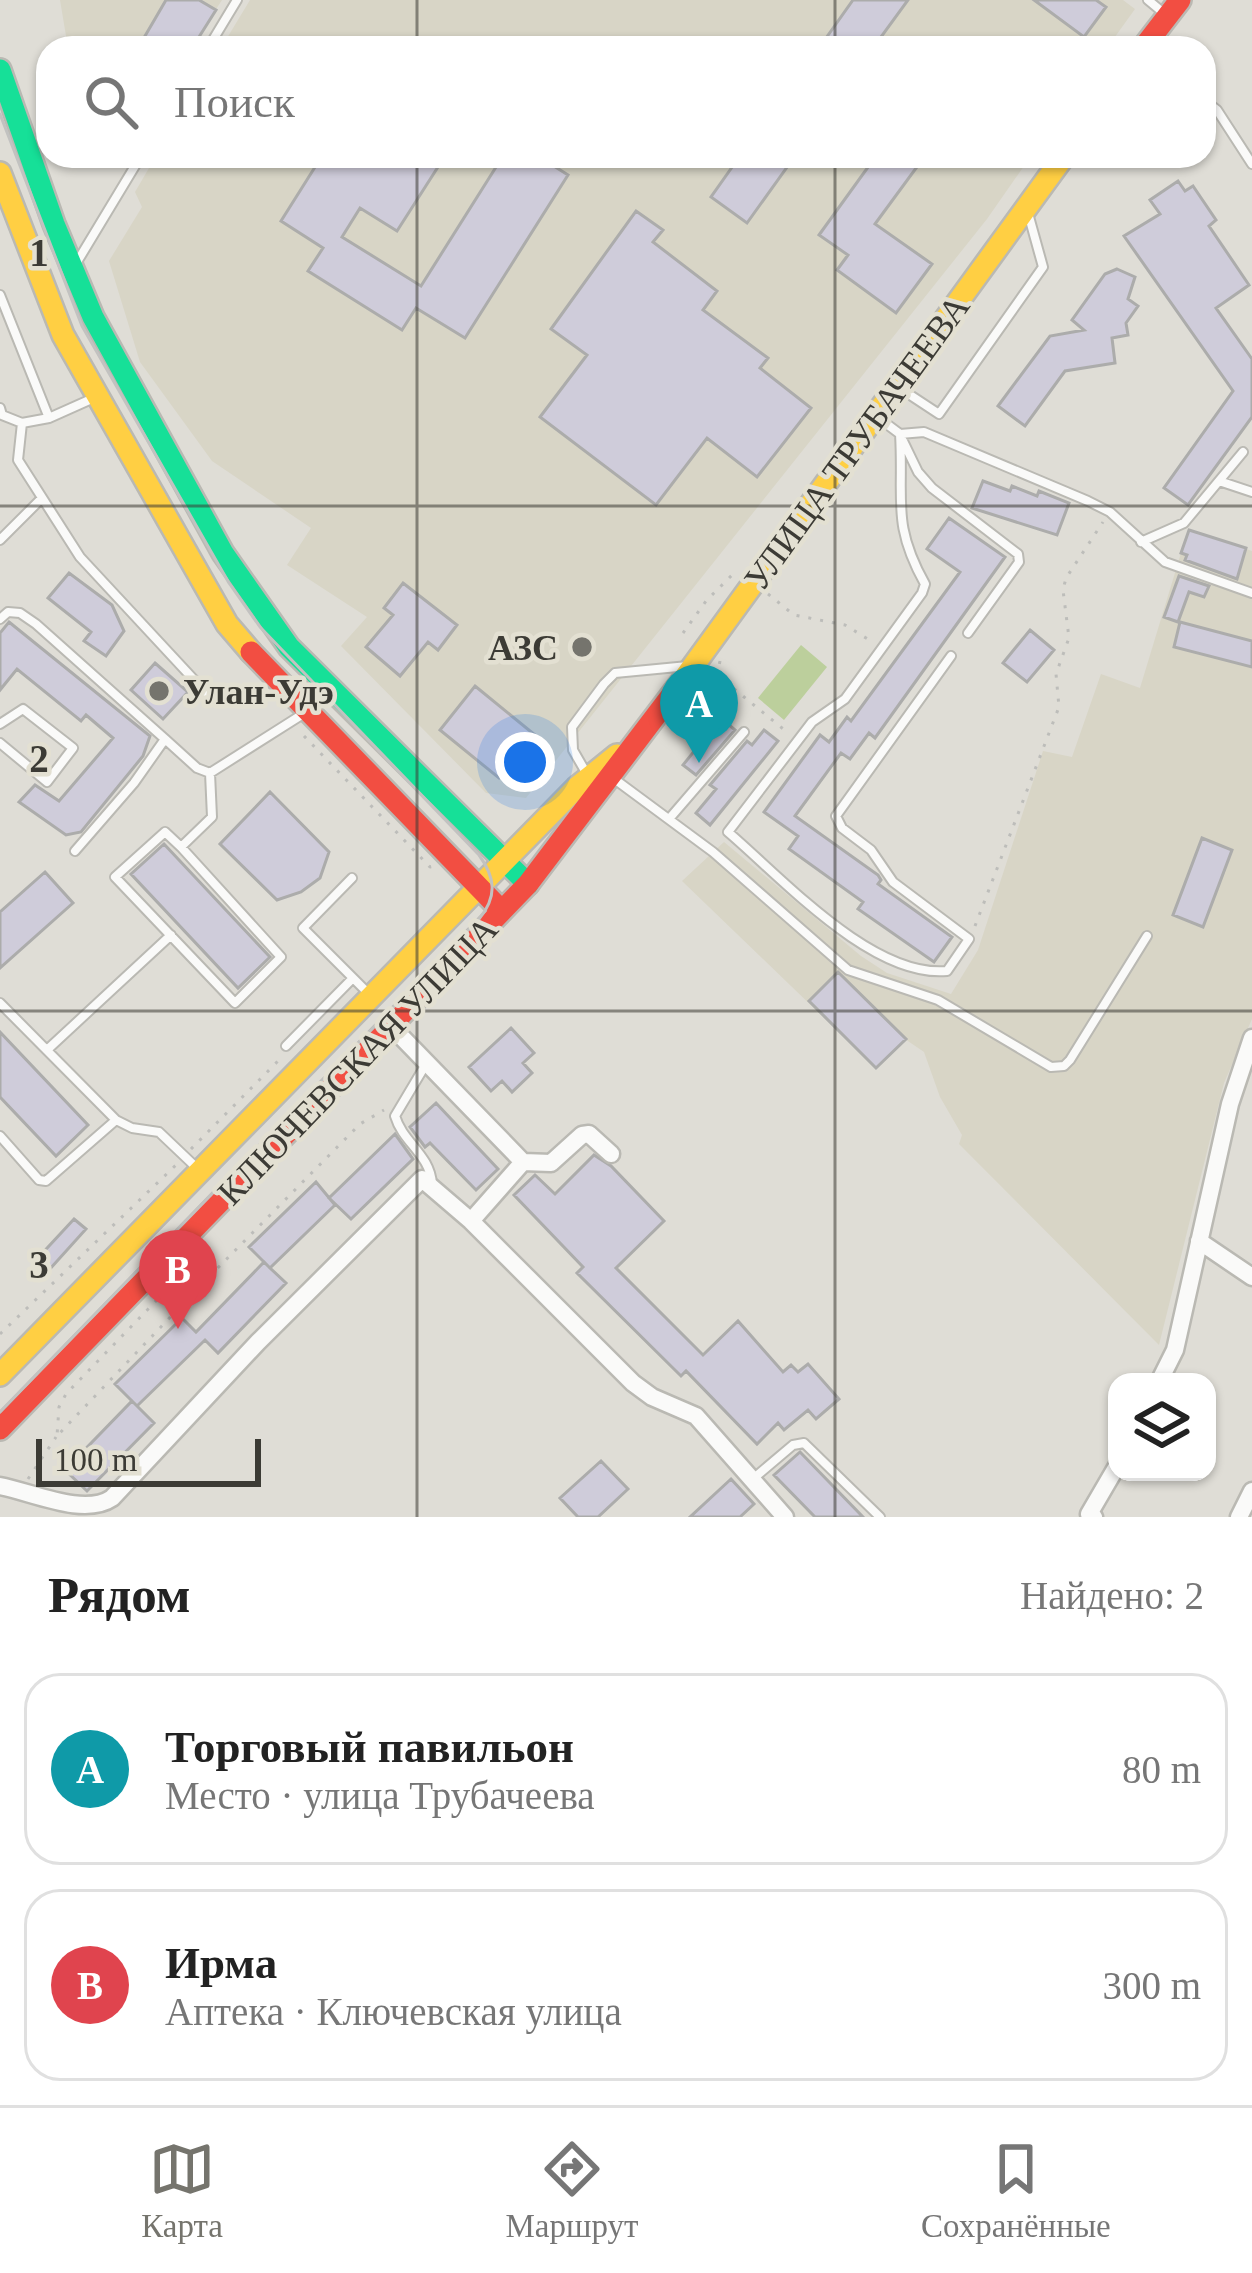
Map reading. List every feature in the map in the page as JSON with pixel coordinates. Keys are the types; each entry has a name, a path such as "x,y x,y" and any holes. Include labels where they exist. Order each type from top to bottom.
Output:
{"main road":[{"path":"1152,36 1173,8"},
{"path":"0,70 93,317 223,553 289,646 505,859 514,898"},
{"name":"УЛИЦА ТРУБАЧЕЕВА","path":"478,886 649,729 1055,168"},
{"path":"0,173 63,335 196,573 241,642 299,716 478,886 514,898"},
{"path":"241,642 269,620"},
{"name":"УЛИЦА ТРУБАЧЕЕВА","path":"514,898 600,777"},
{"name":"КЛЮЧЕВСКАЯ УЛИЦА","path":"0,1375 192,1164 371,996 478,886"},
{"name":"КЛЮЧЕВСКАЯ УЛИЦА","path":"0,1430 514,898"}],"street":[{"path":"391,1026 523,1162 551,1163 581,1135 589,1134 611,1154"},
{"path":"1164,1373 1175,1350 1231,1104 1252,1038"},
{"path":"471,1221 523,1162"},
{"path":"0,1486 99,1512 422,1179 471,1221 633,1383 696,1416 754,1478 772,1513"},
{"path":"1199,1240 1252,1276"},
{"path":"1094,1517 1089,1514 1108,1481"},
{"path":"1239,1517 1252,1491"}],"lane":[{"path":"215,36 237,0"},
{"path":"1148,0 1173,8"},
{"path":"1216,109 1252,164"},
{"path":"72,270 134,168"},
{"path":"897,386 940,414 1043,267 1027,207"},
{"path":"0,296 49,418"},
{"path":"1,412 22,423 49,418 98,396"},
{"path":"875,415 900,434 918,472 932,488 1018,554 1019,562 968,633"},
{"path":"22,423 19,460 80,557 209,697"},
{"path":"900,434 924,432 1110,512 1166,562 1252,593"},
{"path":"900,434 901,528 914,568 926,584 844,699 812,722 728,832 835,923 902,966 925,973 947,970 970,939 893,882 871,850 842,828 836,816 951,656"},
{"path":"1141,542 1184,523 1244,452"},
{"path":"1220,481 1252,492"},
{"path":"0,540 43,498"},
{"path":"0,619 8,612 20,613 36,624 197,768 211,772 299,716"},
{"path":"695,665 615,673 572,727 573,750 600,777 713,852 848,970 938,1000 1058,1068 1070,1060 1147,936"},
{"path":"0,724 23,709 73,748 47,782 0,743"},
{"path":"669,819 744,732"},
{"path":"75,850 166,739"},
{"path":"181,848 212,817 211,772"},
{"path":"165,832 181,848 281,957 235,1003 116,877 165,832"},
{"path":"352,878 303,928 371,996"},
{"path":"48,1049 171,935"},
{"path":"291,1045 352,978"},
{"path":"0,1003 116,1120 159,1132 192,1164"},
{"path":"427,1063 397,1110 397,1126 428,1162 431,1184"},
{"path":"0,1136 39,1180 46,1180 116,1120"},
{"path":"754,1478 793,1445 804,1443 880,1517"}],"path":[{"path":"970,939 1058,706 1056,674 1070,638 1063,590 1066,578 1110,512"},
{"path":"683,633 735,569 742,575"},
{"path":"762,589 794,615 845,626 883,649"},
{"path":"720,660 717,675 798,741"},
{"path":"299,716 430,867 448,854"},
{"path":"0,1334 192,1164 291,1045"},
{"path":"26,1491 31,1473 57,1436 197,1289 360,1124 383,1110 397,1110"},
{"path":"57,1436 61,1401 82,1377 182,1274 197,1289"}],"shaded area":[{"path":"60,0 222,0 207,23 188,36 66,36"},
{"path":"250,0 1123,0 1135,9 1116,36 228,36"},
{"path":"149,168 1023,168 526,798 486,793 341,646 367,617 287,565 311,528 212,461 140,362 109,261 142,207 135,192"},
{"path":"1188,530 1252,551 1252,1019 1224,1083 1159,1345 959,1144 962,1135 940,1097 924,1052 905,1039 876,1068 682,881 724,842 861,956 887,973 951,994 978,950 1043,751 1072,757 1101,674 1140,688"}],"green space":[{"path":"801,645 827,667 784,720 758,698"}],"building":[{"path":"166,0 199,0 216,10 200,36 145,36"},
{"path":"853,0 908,0 882,36 828,36"},
{"path":"1034,0 1096,0 1106,7 1083,36"},
{"path":"314,168 437,168 397,231 360,208 342,237 421,286 495,168 557,168 568,175 465,338 416,308 402,330 308,271 323,248 281,221"},
{"path":"732,168 786,168 747,223 711,197"},
{"path":"867,168 916,168 875,224 932,264 896,313 837,270 848,255 819,235"},
{"path":"1178,181 1185,191 1193,186 1216,220 1209,226 1249,285 1216,308 1252,359 1252,417 1188,505 1164,488 1233,391 1124,236 1160,214 1150,200"},
{"path":"636,211 663,230 653,242 717,291 703,310 768,358 760,368 811,408 757,477 707,438 656,505 540,417 587,355 551,329"},
{"path":"1117,269 1135,277 1128,299 1138,306 1126,323 1128,335 1112,338 1115,363 1065,371 1025,426 998,406 1050,336 1084,330 1072,320 1105,274"},
{"path":"983,481 1037,496 1039,491 1069,503 1057,535 972,508"},
{"path":"949,518 1005,557 875,738 869,733 850,759 841,753 795,816 878,875 878,884 952,937 934,962 858,909 863,902 789,849 798,836 764,812 820,735 829,742 847,717 851,721 960,572 927,549"},
{"path":"1189,530 1246,548 1237,579 1185,560 1187,555 1181,553"},
{"path":"69,573 112,605 124,631 106,656 84,641 91,632 48,598"},
{"path":"1179,576 1209,586 1204,597 1189,592 1178,622 1164,617"},
{"path":"403,583 457,625 438,650 428,642 400,676 366,647 393,615 384,608"},
{"path":"9,622 150,736 143,756 81,832 66,835 19,802 35,785 59,801 113,738 86,715 81,721 17,669 0,690 0,633"},
{"path":"1180,622 1252,641 1252,667 1174,647"},
{"path":"1030,630 1054,650 1027,682 1003,663"},
{"name":"Улан-Удэ","path":"155,663 188,692 163,719 131,690"},
{"path":"475,686 535,735 499,778 440,730"},
{"path":"721,718 735,730 696,775 683,765"},
{"path":"764,730 778,741 710,825 696,813 716,789 710,785 747,741 752,745"},
{"path":"270,792 329,852 320,878 301,892 277,900 220,844"},
{"path":"1202,838 1232,850 1203,927 1173,915"},
{"path":"164,844 270,957 238,988 131,874"},
{"path":"45,872 73,903 0,968 0,912"},
{"path":"838,972 906,1039 876,1068 809,1001"},
{"path":"511,1028 534,1053 523,1063 532,1073 512,1092 502,1081 491,1091 469,1067"},
{"path":"0,1032 88,1125 56,1156 0,1097"},
{"path":"436,1103 498,1169 476,1190 430,1143 425,1147 410,1127"},
{"path":"395,1134 413,1159 351,1219 329,1198"},
{"path":"594,1155 611,1166 664,1221 616,1268 703,1355 738,1321 783,1372 791,1365 798,1372 808,1364 839,1399 816,1419 808,1410 784,1430 778,1423 757,1444 686,1371 681,1376 577,1273 583,1267 514,1195 535,1175 555,1194"},
{"path":"316,1182 335,1205 270,1268 286,1283 218,1353 205,1340 137,1406 115,1384 182,1318 196,1332 264,1262 249,1247"},
{"path":"74,1219 86,1229 49,1270 37,1259"},
{"path":"132,1401 154,1423 87,1491 65,1470"},
{"path":"800,1452 863,1517 815,1517 774,1475"},
{"path":"601,1461 628,1489 598,1517 578,1517 560,1498"},
{"path":"731,1479 754,1504 740,1517 690,1517"}],"tram line":[{"path":"0,114 82,326 229,583 260,627 479,855 492,887 479,919 0,1412"}],"traffic: fast":[{"path":"0,70 54,224 93,317 223,553 289,647 528,884"}],"traffic: slow":[{"path":"683,680 1055,168"},
{"path":"0,173 63,335 227,624 251,652"},
{"path":"0,1375 576,788 617,755"}],"traffic: jam":[{"path":"1152,36 1180,0"},
{"path":"251,652 502,911"},
{"path":"0,1429 528,884 683,680"}],"place":[{"name":"АЗС","path":"582,647"},
{"name":"Улан-Удэ","path":"159,691"},
{"name":"Торговый павильон","path":"699,763"},
{"name":"Ирма","path":"178,1329"}]}
